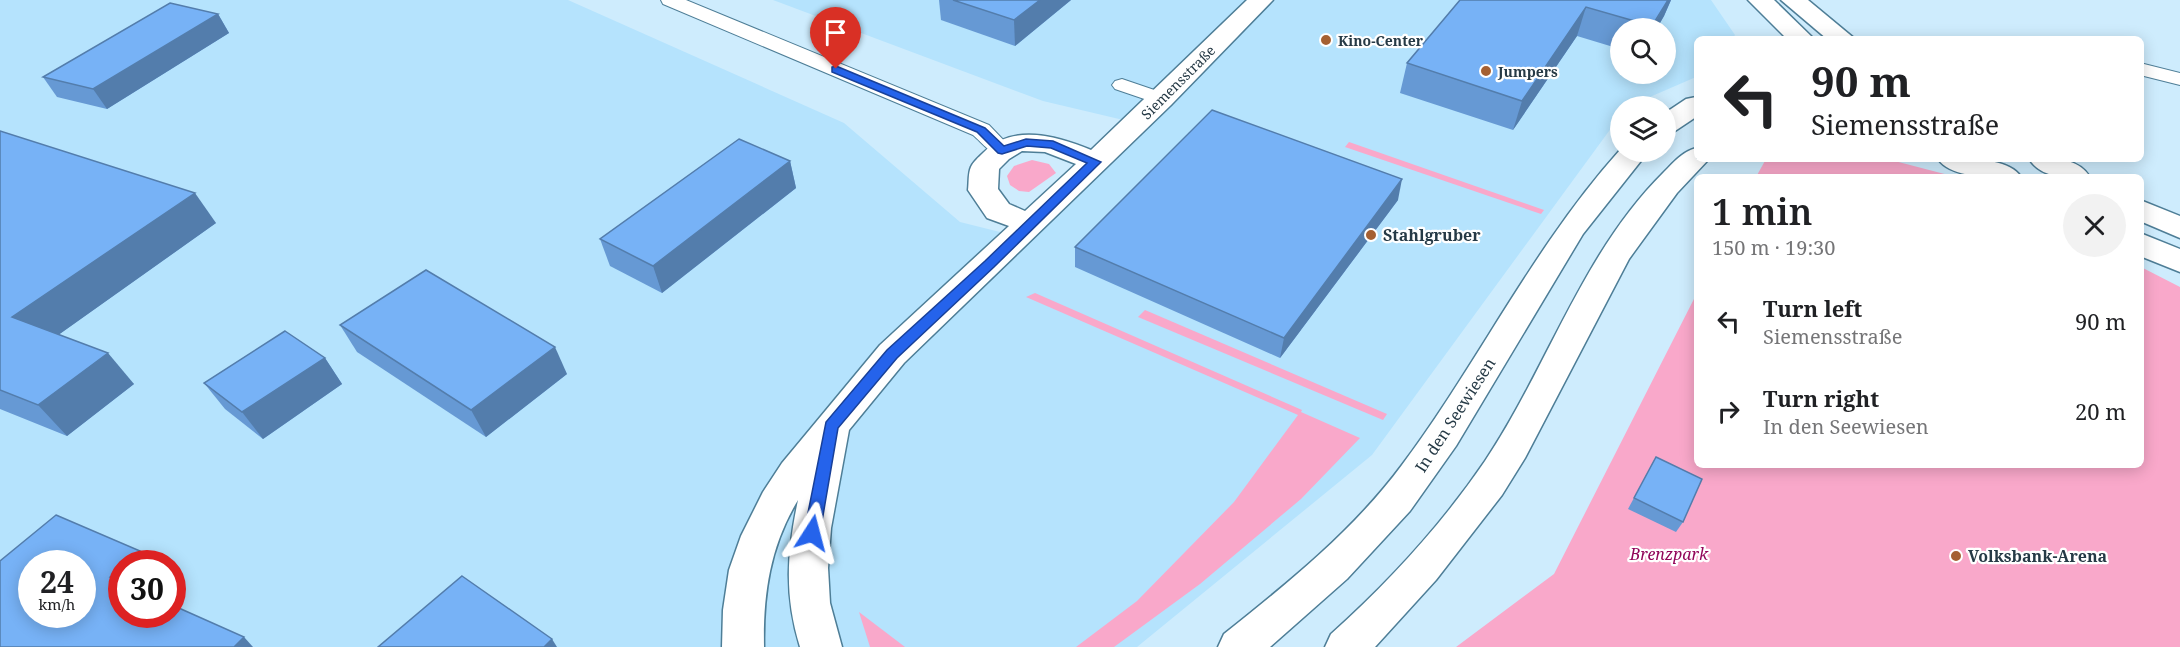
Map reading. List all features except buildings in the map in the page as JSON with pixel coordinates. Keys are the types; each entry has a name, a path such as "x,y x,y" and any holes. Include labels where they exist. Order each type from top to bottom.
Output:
{"street":[{"name":"Siemensstraße","path":"743,647 743,610 747,580 760,536 776,503 795,473 831,426 892,354 1162,99 1261,0"},
{"path":"1760,0 1799,36"},
{"path":"1793,0 1838,36"},
{"path":"1676,118 1694,106"},
{"path":"1030,224 998,211 983,190 984,167 1002,150 1026,142 1053,144 1095,162"},
{"path":"1346,647 1415,577 1468,512 1511,451 1614,257 1668,184 1694,159"},
{"name":"In den Seewiesen","path":"1239,647 1282,613 1390,508 1438,442 1586,209 1626,162"},
{"path":"1962,162 2000,174"},
{"path":"1982,162 2004,174"},
{"path":"2048,162 2070,174"},
{"path":"2144,211 2180,228"},
{"path":"2144,245 2180,262"},
{"path":"821,647 814,627 808,588 810,546 831,426"}],"lane":[{"path":"670,0 981,130 1002,150"},
{"path":"2144,70 2180,79"},
{"path":"1122,85 1162,99"}],"shaded area":[{"path":"0,0 568,0 844,123 960,222 1016,236 1136,123 1043,101 773,0 1711,0 1735,35 1694,36 1694,78 1652,96 1610,96 1610,130 1372,455 1137,647 0,647"}],"green space":[{"path":"1349,142 1544,210 1541,214 1345,147"},
{"path":"1032,160 1049,164 1056,173 1029,192 1019,191 1010,185 1007,176 1014,166"},
{"path":"1764,162 1898,162 1944,174 1758,174"},
{"name":"Brenzpark","path":"2144,269 2180,287 2180,647 1456,647 1554,574 1694,299 1694,468 2144,468"},
{"path":"1035,293 1302,410 1301,412 1360,438 1301,499 1200,584 1114,647 1076,647 1137,601 1234,502 1298,415 1026,297"},
{"path":"1145,310 1387,414 1383,420 1138,317"},
{"path":"859,612 905,647 870,647"}],"place":[{"name":"Kino-Center","path":"1326,40"},
{"name":"Jumpers","path":"1486,71"},
{"name":"Stahlgruber","path":"1371,235"},
{"name":"Volksbank-Arena","path":"1956,556"}],"route":[{"path":"812,533 831,426 892,354 1095,162 1053,144 1026,142 1002,150 981,130 836,69"}]}
